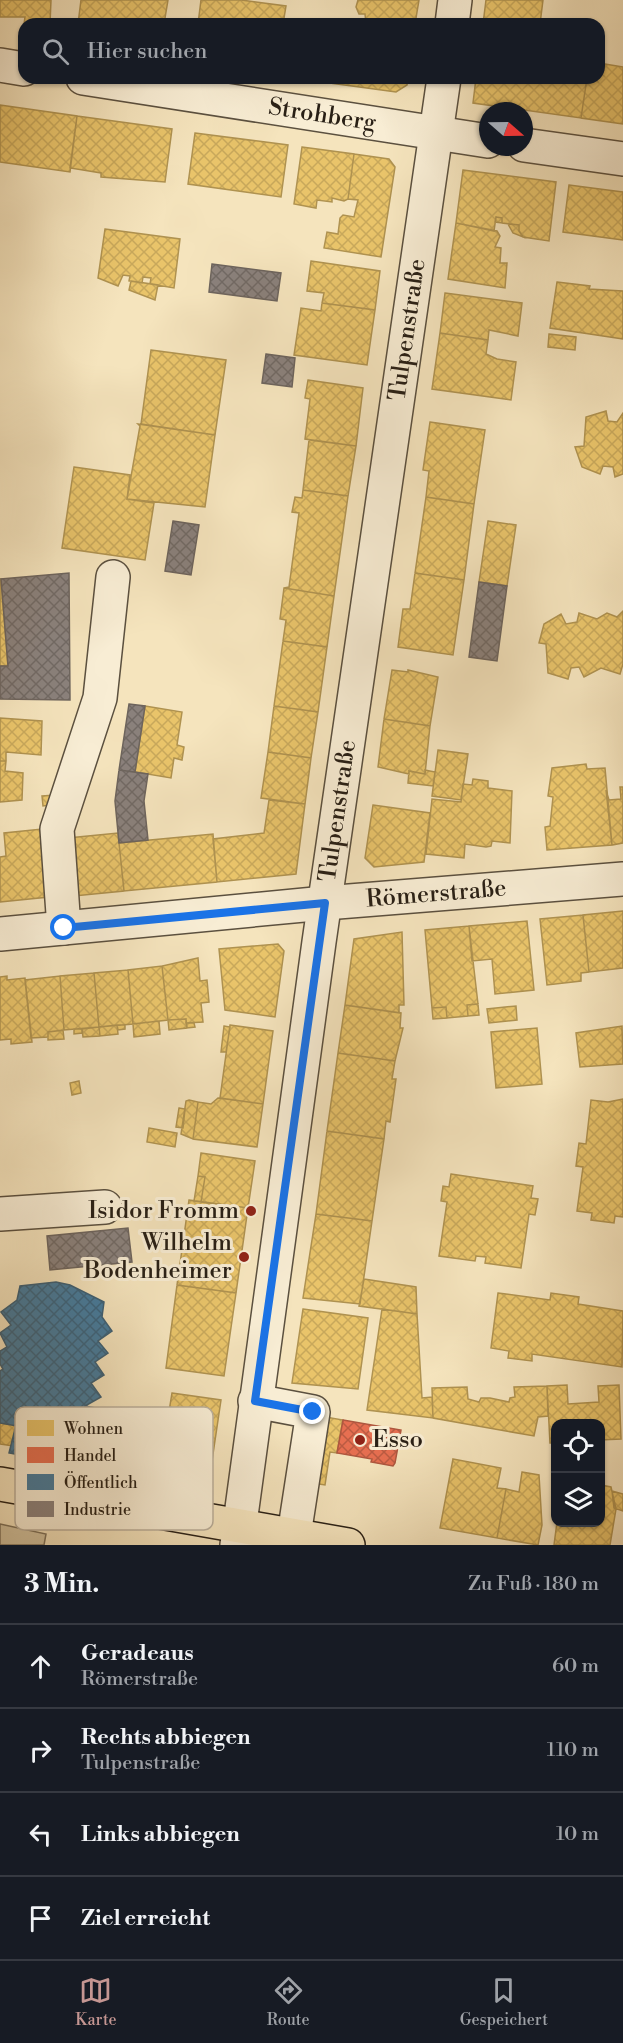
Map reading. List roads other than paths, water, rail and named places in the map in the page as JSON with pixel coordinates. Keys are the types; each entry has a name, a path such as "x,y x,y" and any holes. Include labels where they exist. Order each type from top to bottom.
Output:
{"main road":[{"path":"0,1484 15,1487"},
{"path":"213,1530 238,1535 294,1535 348,1545"}],"street":[{"path":"453,18 455,0"},
{"path":"0,65 18,68"},
{"name":"Strohberg","path":"121,84 479,140"},
{"name":"Tulpenstraße","path":"238,1535 325,903 443,84"},
{"path":"533,147 623,159"},
{"path":"64,928 57,829 100,698 113,577"},
{"name":"Römerstraße","path":"0,934 325,903 623,879"},
{"path":"0,1214 105,1207"},
{"path":"255,1401 313,1412 294,1535"}],"place":[{"name":"Isidor Fromm","path":"251,1211"},
{"name":"Wilhelm Bodenheimer","path":"244,1257"},
{"name":"Esso","path":"360,1440"}]}
